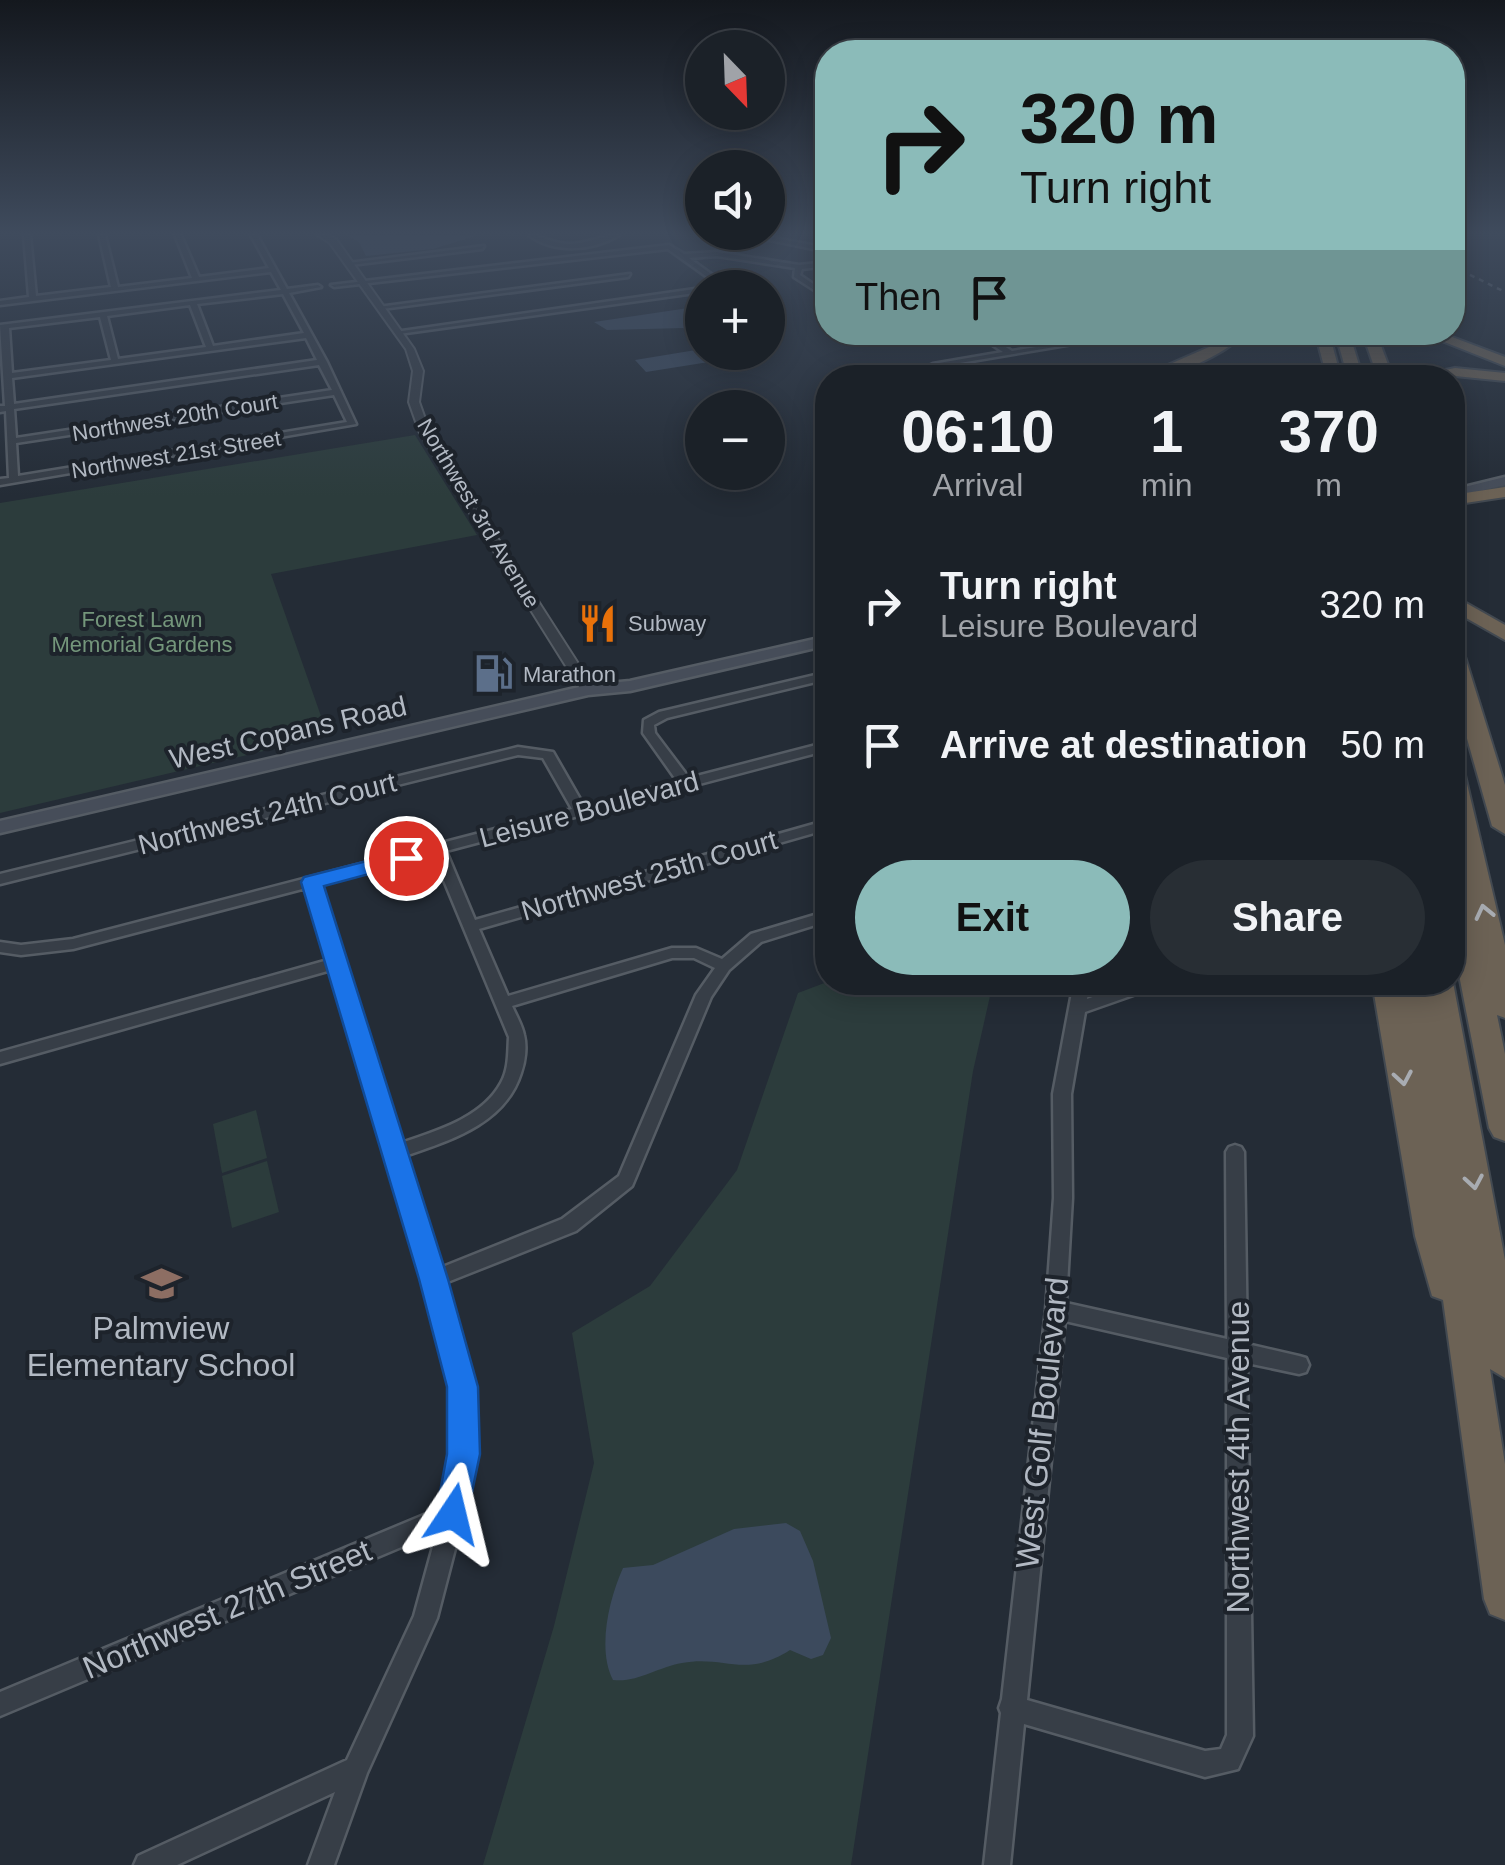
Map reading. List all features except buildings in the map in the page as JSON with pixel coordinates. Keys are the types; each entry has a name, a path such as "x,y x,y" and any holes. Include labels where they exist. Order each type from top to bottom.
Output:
{"highway":[{"path":"1177,365 1222,345"},
{"path":"1460,345 1505,362"},
{"path":"1465,374 1505,377"},
{"path":"1465,496 1505,492"},
{"path":"1465,609 1505,634"},
{"path":"1465,691 1505,826"},
{"path":"1465,828 1505,1007"},
{"path":"1465,933 1505,1128"},
{"path":"1388,995 1432,1236 1472,1386"},
{"path":"1416,995 1505,1599"},
{"path":"1441,995 1505,1360"}],"main road":[{"path":"1465,479 1505,469"},
{"path":"1465,493 1505,481"},
{"name":"West Copans Road","path":"588,690 621,676 815,631"},
{"name":"West Copans Road","path":"0,828 588,690 630,686 815,643"}],"street":[{"path":"14,479 13,441 4,408 8,376 2,327 44,322"},
{"path":"105,322 115,362"},
{"path":"200,322 210,348"},
{"path":"302,322 338,392"},
{"name":"Northwest 3rd Avenue","path":"392,322 418,370 414,402 426,433 588,690"},
{"path":"399,332 471,322"},
{"path":"8,376 309,335"},
{"path":"997,345 1010,353"},
{"path":"938,365 1060,345"},
{"path":"4,408 323,362"},
{"name":"Northwest 21st Street","path":"0,482 352,424 338,392"},
{"name":"Northwest 20th Court","path":"13,441 338,392"},
{"path":"686,784 648,733 648,723 663,715 815,678"},
{"name":"Leisure Boulevard","path":"0,946 22,950 74,944 815,749"},
{"name":"Northwest 24th Court","path":"0,879 518,750 548,755 582,812"},
{"name":"Northwest 25th Court","path":"471,926 815,828"},
{"path":"394,1153 457,1131 482,1116 505,1094 519,1063 516,1037 438,850"},
{"path":"312,882 434,1279 462,1387 464,1454 453,1514 425,1618 356,1769 321,1865"},
{"path":"434,1279 570,1225 626,1181 704,995 724,966 756,938 815,920"},
{"path":"503,1003 672,954 696,953 724,966"},
{"path":"0,1058 336,963"},
{"name":"West Golf Boulevard","path":"997,1865 1056,1310 1063,1198 1062,1094 1079,995"},
{"path":"1076,1010 1117,995"},
{"name":"Northwest 4th Avenue","path":"1011,1708 1205,1764 1229,1760 1240,1736 1235,1152"},
{"path":"1056,1310 1299,1365"},
{"name":"Northwest 27th Street","path":"0,1704 453,1514"},
{"path":"147,1865 356,1769"}],"green space":[{"name":"Forest Lawn Memorial Gardens","path":"415,435 477,535 271,574 328,736 0,813 0,503"},
{"path":"815,987 815,995 990,995 973,1071 851,1865 483,1865 554,1626 594,1463 572,1333 650,1286 737,1170 798,993"},
{"path":"256,1110 267,1158 222,1173 213,1124"},
{"path":"267,1161 279,1212 232,1228 222,1176"}],"water":[{"path":"594,322 685,322 683,328 607,330"},
{"path":"685,352 685,366 646,372 635,360"},
{"path":"786,1523 800,1531 813,1561 831,1638 823,1655 811,1659 790,1650 774,1659 747,1665 697,1661 613,1680 605,1639 613,1594 623,1568 653,1565 734,1529"}],"place":[{"name":"Subway","path":"598,623"},
{"name":"Marathon","path":"493,674"},
{"name":"Palmview Elementary School","path":"161,1283"}],"route":[{"path":"406,858 312,882 434,1279 462,1387 464,1454 453,1514"}]}
